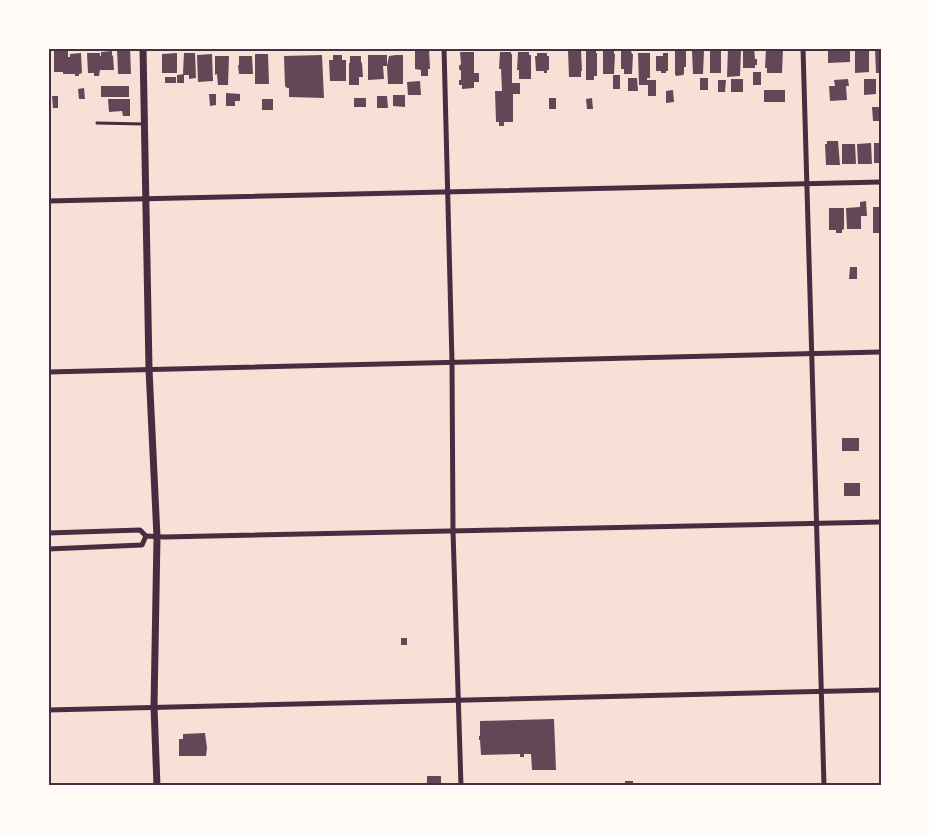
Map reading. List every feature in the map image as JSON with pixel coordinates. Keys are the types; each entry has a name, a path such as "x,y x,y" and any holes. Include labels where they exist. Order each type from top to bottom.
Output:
{"street":[{"path":"143,48 149,369 157,537 154,707 157,786"},
{"path":"444,48 452,362 453,531 461,786"},
{"path":"803,48 824,786"},
{"path":"48,201 881,182"},
{"path":"48,372 881,352"},
{"path":"48,533 140,530 146,536 157,537 881,522"},
{"path":"48,549 130,547 142,545 146,536"},
{"path":"48,710 881,690"}],"lane":[{"path":"98,123 145,124"}],"building":[{"path":"117,48 130,48 131,74 118,74"},
{"path":"415,48 429,48 428,76 421,76 421,70 415,69"},
{"path":"710,48 720,48 721,73 710,73"},
{"path":"728,48 741,50 740,76 727,77"},
{"path":"743,48 754,48 755,59 757,59 755,68 743,68"},
{"path":"766,48 783,49 782,73 767,73"},
{"path":"828,48 850,48 850,62 828,63"},
{"path":"855,48 869,48 869,72 855,73"},
{"path":"875,48 881,48 881,73 876,73"},
{"path":"68,49 68,57 70,54 81,53 82,73 79,76 54,72 54,50"},
{"path":"675,49 685,49 686,52 686,67 684,67 683,75 676,76 675,74"},
{"path":"48,50 50,50 51,74 48,74"},
{"path":"568,50 581,50 581,77 569,77"},
{"path":"586,50 596,50 597,53 597,76 594,76 594,80 586,80"},
{"path":"112,51 114,70 100,70 99,76 88,73 87,53 100,53 101,56 101,52"},
{"path":"603,51 614,51 614,74 603,74"},
{"path":"621,51 631,51 633,54 632,74 624,74 624,69 621,69"},
{"path":"692,51 704,51 703,74 693,74"},
{"path":"460,52 474,52 474,73 479,73 479,82 474,82 474,88 462,89 462,85 459,85 459,80 461,80"},
{"path":"500,52 511,52 512,83 520,83 520,94 513,94 513,122 504,122 504,126 499,126 499,122 496,122 495,91 502,91 501,69 499,69"},
{"path":"518,52 529,52 531,55 531,79 519,79"},
{"path":"177,53 177,73 162,73 162,54"},
{"path":"184,53 195,53 196,78 189,79 189,75 183,73"},
{"path":"537,53 547,53 549,56 547,73 536,71 535,56"},
{"path":"638,53 650,53 650,78 647,80 656,80 656,96 648,96 648,85 639,85"},
{"path":"663,53 668,53 666,73 656,71 656,56 663,56"},
{"path":"212,54 213,81 198,82 197,55"},
{"path":"255,54 268,54 269,84 255,84"},
{"path":"322,55 324,98 289,97 289,88 285,86 284,56"},
{"path":"333,55 342,55 342,60 346,60 346,81 330,81 329,60 333,60"},
{"path":"368,55 387,55 387,66 383,66 384,79 368,80"},
{"path":"403,55 403,84 388,84 389,56"},
{"path":"215,56 229,56 228,85 218,85 217,74 215,75"},
{"path":"239,56 252,56 253,74 239,74"},
{"path":"350,56 361,56 363,77 359,77 359,85 349,85"},
{"path":"753,72 761,72 761,85 753,85"},
{"path":"184,74 184,83 177,83 177,75"},
{"path":"613,75 620,75 620,89 613,89"},
{"path":"165,77 176,77 176,83 165,83"},
{"path":"628,78 637,78 638,91 628,91"},
{"path":"700,78 708,78 708,90 700,90"},
{"path":"731,79 743,79 743,92 731,92"},
{"path":"848,79 847,100 830,101 829,86 835,86 834,80"},
{"path":"864,79 876,79 876,94 864,95"},
{"path":"718,80 726,80 725,92 718,92"},
{"path":"420,81 421,95 408,95 407,82"},
{"path":"101,86 129,86 129,97 101,97"},
{"path":"84,88 85,99 79,99 78,89"},
{"path":"673,90 674,102 666,103 666,91"},
{"path":"764,90 785,90 785,102 764,102"},
{"path":"226,93 240,94 240,101 235,101 235,106 226,106"},
{"path":"209,94 216,94 216,105 210,106"},
{"path":"393,95 405,95 405,107 393,106"},
{"path":"52,96 58,96 58,108 53,108"},
{"path":"377,96 387,96 388,108 377,108"},
{"path":"354,98 366,98 366,107 354,107"},
{"path":"549,98 556,98 556,109 549,109"},
{"path":"592,98 593,109 587,109 586,99"},
{"path":"108,99 130,99 130,116 123,116 122,111 109,112"},
{"path":"262,99 273,99 273,110 262,110"},
{"path":"872,107 881,107 881,121 873,121"},
{"path":"827,141 838,141 840,165 826,165 825,144"},
{"path":"871,143 872,164 858,164 857,144"},
{"path":"874,143 881,143 881,163 874,163"},
{"path":"842,144 855,144 856,164 842,164"},
{"path":"866,201 867,216 861,216 861,229 847,229 846,208 860,207 860,202"},
{"path":"873,207 881,207 881,233 873,233"},
{"path":"829,208 844,208 842,233 829,230"},
{"path":"850,267 857,267 857,279 849,279"},
{"path":"842,438 859,438 859,451 842,451"},
{"path":"844,483 860,483 860,496 844,496"},
{"path":"401,638 407,638 407,645 401,645"},
{"path":"554,719 556,770 532,770 531,754 524,754 524,757 520,757 520,754 481,755 480,721"},
{"path":"205,733 206,756 179,756 179,739 183,739 183,734"},
{"path":"427,776 441,776 441,786 427,786"},
{"path":"625,781 633,781 633,786 625,786"}]}
